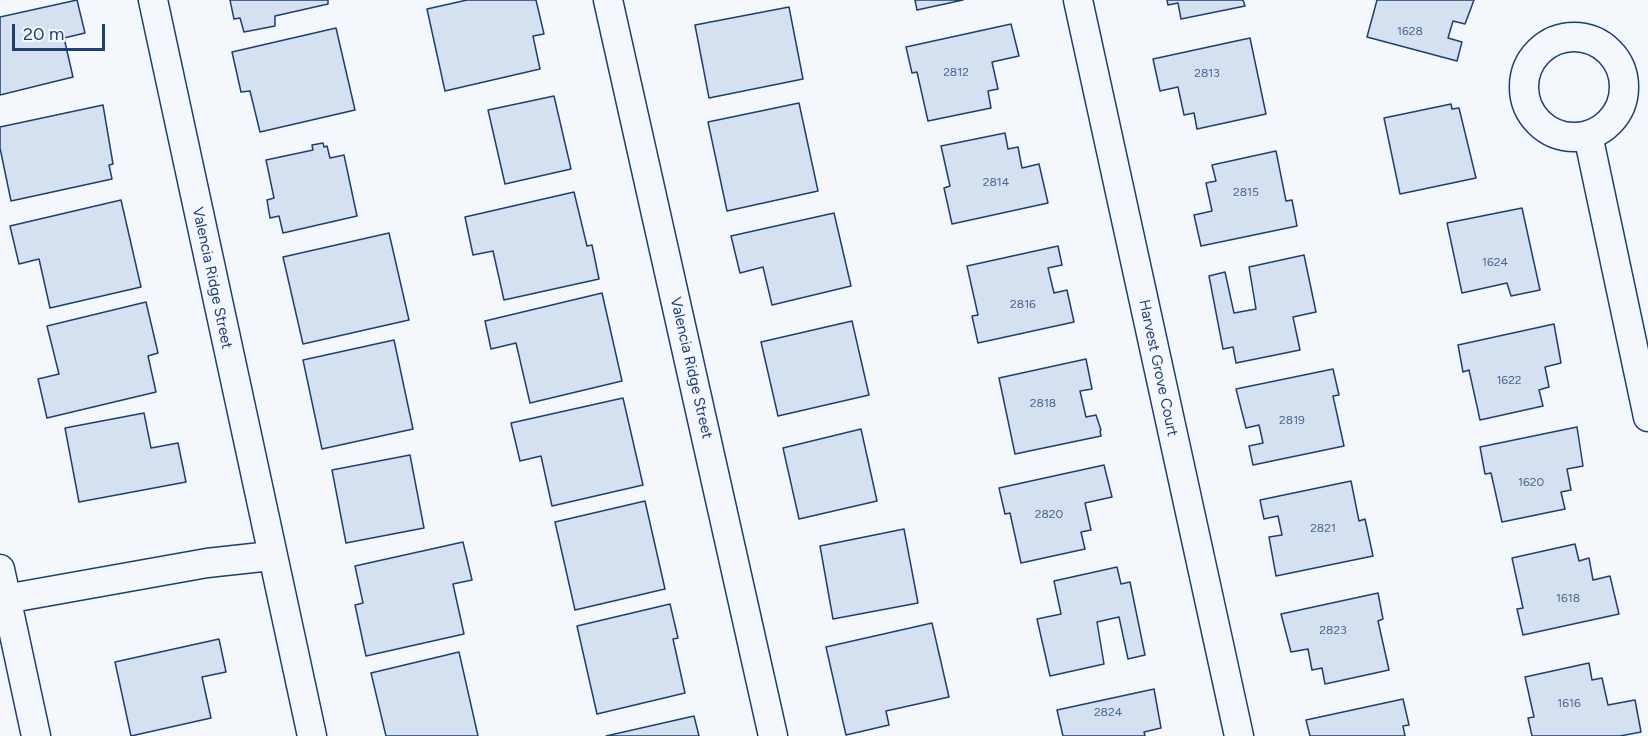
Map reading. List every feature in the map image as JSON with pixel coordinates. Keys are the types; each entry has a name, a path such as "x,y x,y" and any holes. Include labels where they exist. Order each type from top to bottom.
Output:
{"street":[{"name":"Valencia Ridge Street","path":"153,0 271,556 312,736"},
{"name":"Valencia Ridge Street","path":"608,0 773,736"},
{"name":"Harvest Grove Court","path":"1078,0 1239,736"},
{"path":"1588,135 1648,417"},
{"path":"3,600 207,562 271,556"},
{"path":"0,569 3,600 36,736"}],"building":[{"path":"77,0 85,33 64,38 73,77 0,95 0,17"},
{"path":"230,0 328,0 328,4 275,16 275,26 244,32 240,18 234,19"},
{"path":"467,0 536,0 544,34 533,36 540,69 445,91 427,9"},
{"path":"915,0 963,0 917,10"},
{"path":"1167,0 1243,0 1245,6 1181,19 1178,3 1168,5"},
{"path":"1377,0 1474,0 1465,24 1453,21 1448,38 1462,42 1457,61 1367,37"},
{"path":"789,7 803,79 709,98 695,25"},
{"path":"1011,24 1019,56 992,62 998,89 988,91 991,108 928,121 917,72 912,73 906,47"},
{"path":"336,28 355,110 260,132 250,91 241,92 232,52"},
{"path":"1250,38 1266,114 1197,129 1194,113 1184,115 1178,87 1160,91 1153,59"},
{"path":"554,96 571,169 505,184 488,110"},
{"path":"799,103 818,191 727,211 708,122"},
{"path":"1451,104 1452,109 1459,108 1476,178 1400,194 1384,118"},
{"path":"103,105 113,164 109,165 112,179 11,201 0,148 0,127"},
{"path":"1005,133 1008,149 1018,147 1022,168 1039,164 1048,203 952,224 944,188 950,186 941,146"},
{"path":"323,143 324,147 327,146 330,158 344,155 357,216 283,233 279,216 270,218 267,200 274,198 266,160 313,150 312,145"},
{"path":"1276,151 1286,201 1292,200 1297,226 1201,246 1194,215 1212,211 1206,183 1216,181 1212,165"},
{"path":"574,192 587,246 592,245 599,279 504,300 493,251 473,255 465,217"},
{"path":"121,200 141,287 50,308 39,259 19,264 10,226"},
{"path":"1522,208 1540,290 1511,296 1507,283 1462,293 1447,223"},
{"path":"834,213 851,286 772,305 763,267 740,273 731,236"},
{"path":"389,233 409,320 303,344 283,257"},
{"path":"1058,246 1062,265 1048,268 1054,293 1067,290 1074,322 978,343 972,316 978,315 967,266"},
{"path":"1304,255 1316,312 1293,317 1300,350 1236,363 1233,347 1223,349 1209,276 1225,272 1234,313 1256,309 1249,267"},
{"path":"602,293 622,381 530,403 516,343 491,349 485,321"},
{"path":"146,302 158,353 148,356 156,392 47,418 38,379 59,374 47,326"},
{"path":"852,321 869,395 778,416 761,342"},
{"path":"1554,324 1561,363 1545,367 1549,387 1539,390 1543,406 1480,420 1469,370 1463,372 1458,345"},
{"path":"394,340 413,429 322,449 303,360"},
{"path":"1086,359 1092,389 1080,391 1086,417 1096,415 1101,436 1015,454 999,378"},
{"path":"1333,369 1339,395 1333,396 1344,446 1253,465 1249,446 1263,443 1259,425 1246,428 1236,389"},
{"path":"623,398 643,485 552,506 541,456 520,461 511,423"},
{"path":"144,413 151,448 178,443 186,482 79,502 65,428"},
{"path":"1577,427 1583,466 1567,469 1571,490 1561,492 1565,509 1502,522 1491,473 1485,474 1480,447"},
{"path":"861,429 877,501 799,519 783,448"},
{"path":"410,455 424,528 346,543 332,470"},
{"path":"1104,465 1112,497 1085,503 1091,530 1081,532 1085,549 1021,563 1010,513 1005,514 999,488"},
{"path":"1351,481 1359,521 1365,519 1373,556 1276,576 1269,537 1282,535 1278,516 1264,519 1260,500"},
{"path":"645,501 665,589 575,610 555,522"},
{"path":"904,529 918,603 833,619 820,546"},
{"path":"463,542 472,580 453,584 464,634 366,656 355,605 363,603 355,566"},
{"path":"1575,544 1579,561 1589,558 1593,580 1610,576 1619,614 1523,635 1517,609 1523,608 1512,558"},
{"path":"1117,567 1121,584 1130,582 1145,655 1128,659 1119,617 1097,622 1104,664 1050,676 1037,619 1061,614 1054,581"},
{"path":"1378,593 1383,619 1378,621 1389,670 1325,684 1322,668 1312,670 1308,649 1291,652 1281,614"},
{"path":"670,604 678,638 673,639 685,693 597,714 577,626"},
{"path":"932,623 949,697 886,711 889,725 846,735 826,647"},
{"path":"219,639 226,672 202,677 211,718 131,736 115,662"},
{"path":"459,652 478,736 386,736 371,673"},
{"path":"1589,663 1592,680 1602,678 1608,705 1635,700 1641,732 1620,736 1532,736 1528,718 1534,717 1525,677"},
{"path":"1154,689 1161,728 1144,732 1145,736 1063,736 1057,710"},
{"path":"1403,699 1409,725 1403,726 1405,736 1310,736 1306,720"},
{"path":"694,716 699,736 606,736"}]}
